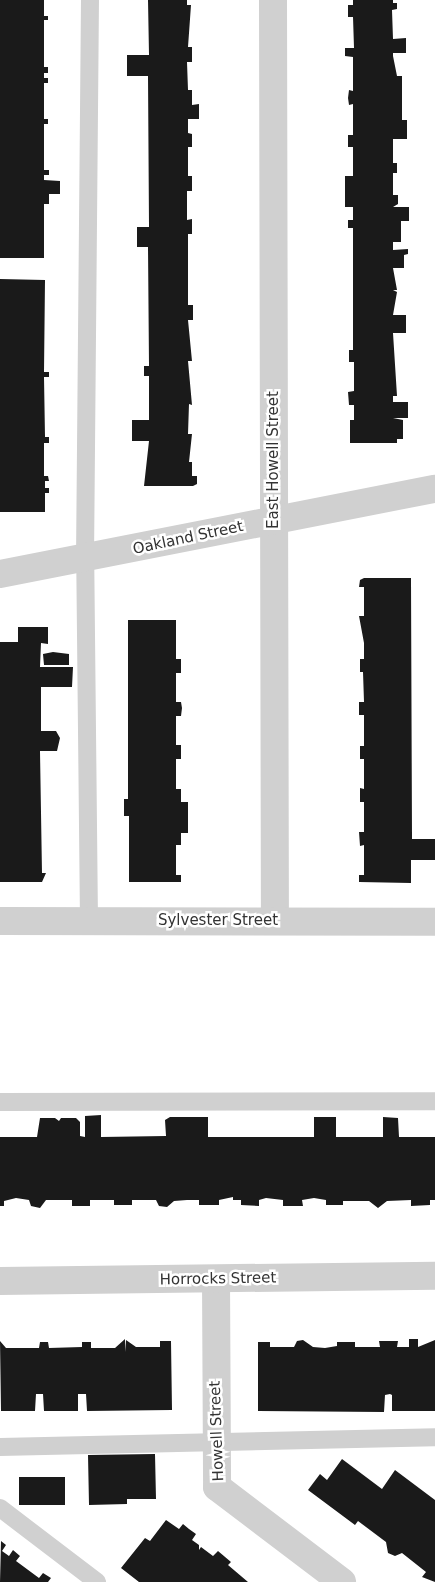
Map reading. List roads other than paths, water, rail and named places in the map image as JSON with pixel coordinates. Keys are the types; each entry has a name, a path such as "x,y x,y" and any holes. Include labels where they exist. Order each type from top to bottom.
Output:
{"street":[{"name":"East Howell Street","path":"273,0 275,921"},
{"name":"Oakland Street","path":"0,574 86,560 274,519 435,489"},
{"name":"Sylvester Street","path":"0,921 435,922"},
{"name":"Horrocks Street","path":"0,1281 435,1276"},
{"name":"Howell Street","path":"216,1279 215,1442 217,1487 342,1582"}],"lane":[{"path":"89,921 86,560 90,0"},
{"path":"0,1102 435,1101"},
{"path":"0,1447 435,1437"},
{"path":"0,1508 97,1582"}]}
